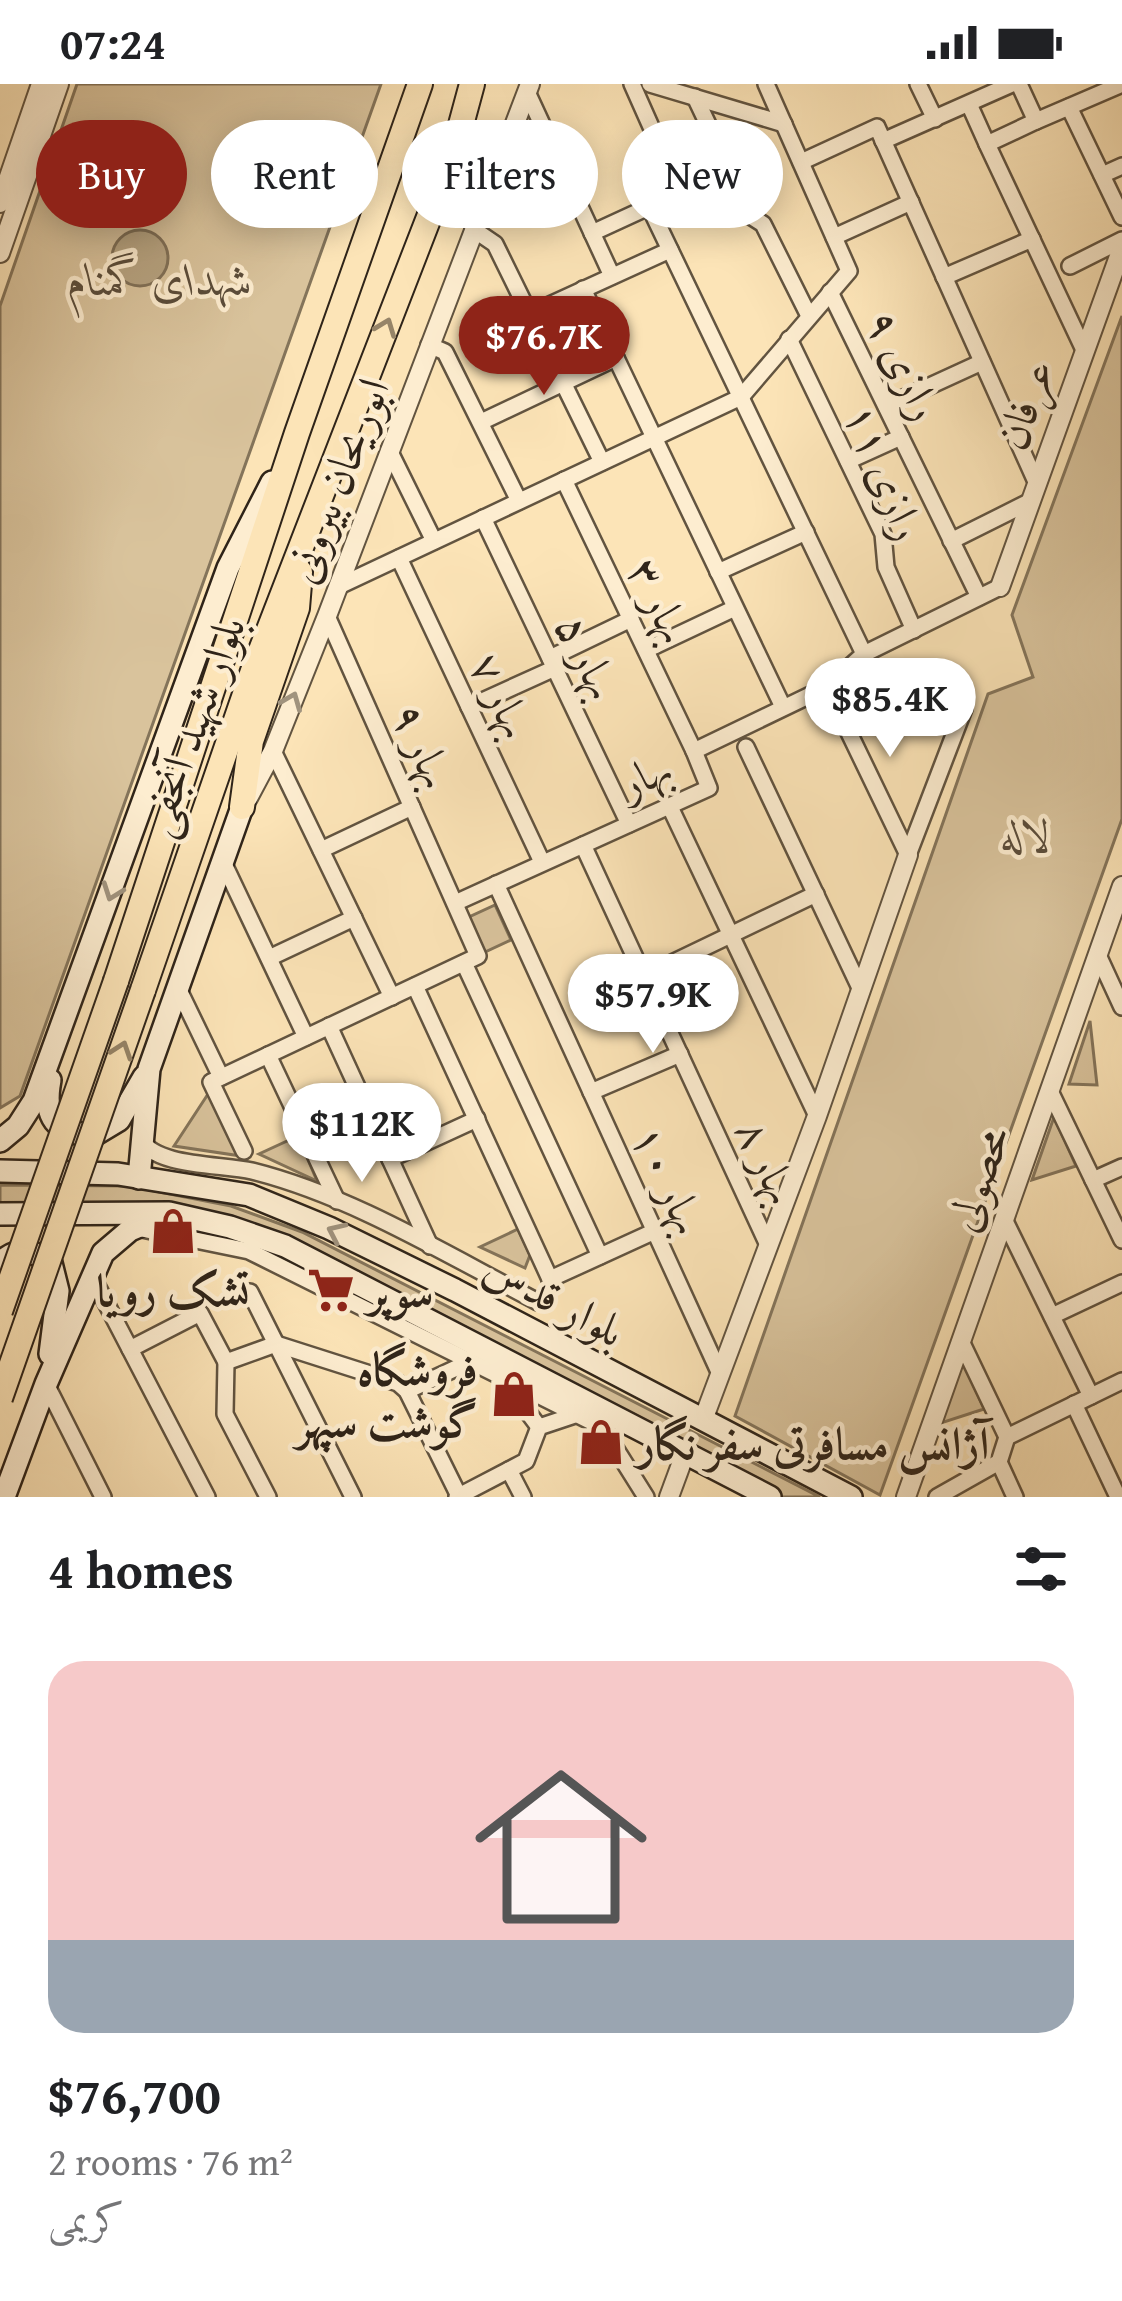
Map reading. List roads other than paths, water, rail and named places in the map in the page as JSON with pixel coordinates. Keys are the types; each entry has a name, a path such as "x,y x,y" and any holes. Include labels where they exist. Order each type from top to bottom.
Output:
{"main road":[{"name":"بلوار شهید آنجفی","path":"0,1311 420,84"},
{"name":"بلوار شهید آنجفی","path":"462,120 472,84"},
{"path":"468,120 484,84"},
{"name":"بلوار شهید آنجفی","path":"0,1398 253,671 425,228"},
{"path":"0,1141 18,1126 34,1101 56,1050 228,568 297,434"},
{"path":"242,807 251,741 297,608 302,543"},
{"name":"ابوریحان بیرونی","path":"139,1178 149,1069 242,807"},
{"path":"56,1050 48,1109 65,1130 79,1135 94,1136 119,1120 149,1069"},
{"name":"بلوار قدس","path":"0,1171 139,1178 249,1195 329,1228 528,1327 850,1497"},
{"path":"4,1497 103,1253 135,1228 169,1213"},
{"name":"بلوار قدس","path":"0,1214 169,1213 285,1246 770,1497"},
{"path":"0,1263 16,1252 28,1251 51,1263 56,1274 57,1310 46,1384"}],"street":[{"path":"0,202 41,84"},
{"path":"0,253 59,84"},
{"path":"632,84 648,120"},
{"path":"650,84 784,124"},
{"path":"338,587 741,397 849,271 766,84"},
{"path":"918,84 934,119"},
{"path":"801,161 934,119 1016,84 1036,122"},
{"path":"987,144 1122,84"},
{"path":"528,88 612,276"},
{"name":"ابوریحان بیرونی","path":"242,807 273,751 528,88"},
{"path":"695,98 705,120"},
{"path":"968,104 1085,352"},
{"path":"1070,107 1122,218"},
{"path":"880,134 982,362 1034,492 951,541"},
{"path":"1102,175 1122,166"},
{"path":"834,237 910,202"},
{"path":"592,233 622,219"},
{"path":"660,228 864,655"},
{"path":"765,228 809,316"},
{"path":"473,229 495,244 602,462"},
{"path":"944,277 1032,239"},
{"path":"1070,266 1122,244"},
{"name":"عرفان","path":"1000,587 1122,244"},
{"path":"532,313 670,250"},
{"path":"583,290 783,707"},
{"name":"رازی ۹","path":"830,292 979,597"},
{"name":"رازی ۱۱","path":"789,339 883,534 886,568 914,630"},
{"path":"429,344 445,352 519,501"},
{"path":"481,422 616,358"},
{"path":"886,406 982,362"},
{"path":"848,461 901,437"},
{"path":"389,449 434,542"},
{"name":"بهار ۳","path":"564,480 694,751"},
{"name":"بهار ۵","path":"483,518 629,824"},
{"path":"718,572 806,532"},
{"name":"بهار ۷","path":"399,558 542,862"},
{"name":"بهار","path":"455,903 710,788 694,751 826,687 864,655 1000,587"},
{"path":"646,650 736,608"},
{"name":"بهار ۹","path":"326,616 455,903 471,960 600,1256"},
{"path":"470,707 631,619"},
{"path":"826,687 908,855"},
{"path":"704,1420 964,709"},
{"path":"746,747 861,989"},
{"path":"273,751 392,997"},
{"path":"670,806 817,1115"},
{"path":"321,850 412,807"},
{"name":"بهار ۸","path":"583,845 768,1246"},
{"path":"223,862 306,1037"},
{"name":"بهار ۱۰","path":"496,884 720,1374"},
{"name":"محصولی","path":"906,1497 1122,886"},
{"path":"644,976 816,894"},
{"path":"269,958 354,917"},
{"path":"1098,955 1122,1007"},
{"path":"216,1080 471,960"},
{"path":"416,986 550,1280"},
{"path":"178,988 244,1151"},
{"path":"329,1026 430,1246"},
{"path":"591,1092 680,1054"},
{"path":"268,1055 337,1202"},
{"path":"1050,1091 1122,1240"},
{"path":"390,1159 476,1119"},
{"path":"140,1137 149,1152 253,1171 337,1202 538,1302"},
{"path":"139,1178 169,1158"},
{"path":"1093,1180 1122,1167"},
{"path":"1004,1219 1091,1396"},
{"path":"135,1228 248,1251 602,1427 646,1497"},
{"path":"528,1327 550,1280 655,1231"},
{"path":"92,1276 207,1497"},
{"path":"1052,1316 1122,1283"},
{"path":"250,1292 353,1497"},
{"path":"130,1349 200,1312 226,1362 225,1414 268,1497"},
{"path":"961,1341 1007,1437 999,1462 1015,1497"},
{"path":"226,1362 276,1343 398,1383 407,1391 458,1497 526,1461 539,1427"},
{"path":"407,1391 467,1363"},
{"path":"504,1380 539,1427"},
{"path":"1007,1437 1122,1381"},
{"path":"46,1384 104,1497"},
{"path":"1073,1404 1118,1497"},
{"path":"539,1427 575,1415"},
{"path":"669,1497 686,1451"},
{"path":"937,1497 999,1462"},
{"path":"509,1470 523,1497"}],"place":[{"name":"تشک رویا","path":"173,1231"},
{"name":"سوپر","path":"331,1290"},
{"name":"فروشگاه گوشت سپهر","path":"514,1394"},
{"name":"آژانس مسافرتی سفر نگار","path":"601,1442"}],"park label":[{"name":"شهدای گمنام","path":"160,278"},
{"name":"لاله","path":"1027,834"}]}
